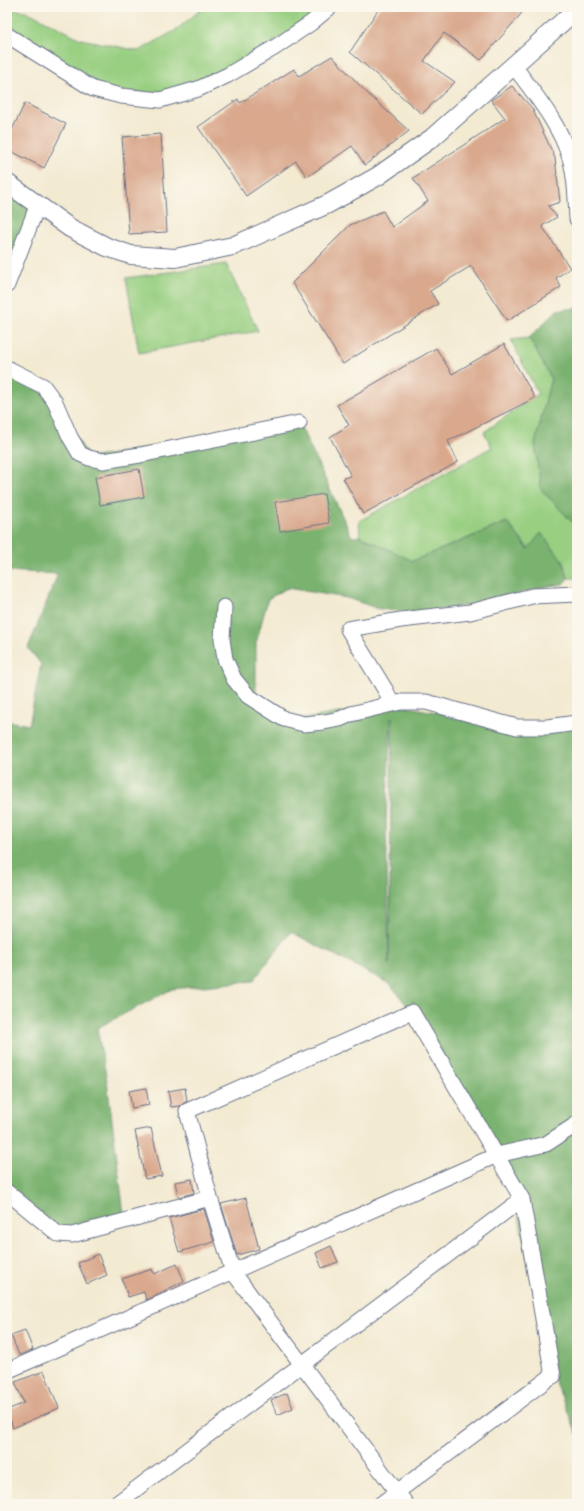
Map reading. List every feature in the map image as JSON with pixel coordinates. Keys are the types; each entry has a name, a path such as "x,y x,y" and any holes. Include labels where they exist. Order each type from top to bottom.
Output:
{"street":[{"path":"7,35 93,89 121,96 160,100 198,89 228,75 268,53 311,23 330,7"},
{"path":"7,183 70,228 107,247 131,255 175,258 233,246 328,204 378,176 432,138 577,9"},
{"path":"514,66 557,125 570,159 574,181 577,219"},
{"path":"7,285 38,204"},
{"path":"7,368 42,386 55,402 70,436 80,454 89,458 103,461 299,423"},
{"path":"392,704 386,691 348,629 401,620 470,612 532,596 577,594"},
{"path":"224,607 222,639 225,659 234,679 248,696 284,719 304,724 324,722 340,720 351,714 401,702 426,702 517,726 548,727 577,723"},
{"path":"381,1504 402,1498 553,1376 522,1199 412,1012 187,1111 210,1198 233,1272 402,1498"},
{"path":"7,1371 497,1155 546,1144 577,1124"},
{"path":"7,1192 58,1234 72,1235 210,1198"},
{"path":"116,1504 522,1199"}],"green space":[{"path":"204,7 326,7 217,80 161,94 93,89 52,53 22,34 7,28 7,9 26,11 81,39 139,51 176,30"},
{"path":"7,191 32,208 7,289"},
{"path":"226,264 258,331 139,353 126,278"},
{"path":"577,308 577,527 541,489 535,444 551,378 529,338 557,310"},
{"path":"529,338 551,378 535,444 541,489 577,527 577,578 568,578 563,561 541,533 529,549 507,522 413,561 360,536 359,521 492,447 484,432 538,394 511,340"},
{"path":"7,364 55,402 89,458 299,423 352,537 360,536 413,561 507,522 528,549 541,533 563,561 568,578 563,584 544,587 485,603 418,613 379,609 347,598 287,588 268,599 256,643 256,702 290,721 392,704 517,727 577,719 577,1434 553,1376 510,1177 412,1012 390,984 291,932 253,981 172,989 97,1028 107,1081 124,1214 58,1234 7,1192 7,721 29,725 41,664 28,648 58,574 7,571","holes":["392,718 389,964 386,820"]}],"building":[{"path":"380,7 527,7 481,60 444,33 424,61 455,82 422,114 350,52"},
{"path":"332,56 366,92 409,131 365,165 352,146 307,177 296,161 246,196 198,127 238,99 240,103 294,69 299,76"},
{"path":"512,86 532,108 555,158 560,202 548,206 557,217 542,226 570,268 556,278 561,287 507,321 471,266 430,291 438,304 343,364 292,283 350,225 383,211 392,227 428,201 413,178 505,118 491,100"},
{"path":"25,103 66,124 44,168 7,149 7,140"},
{"path":"161,134 167,232 129,234 122,137"},
{"path":"504,344 535,398 448,441 458,462 363,514 343,478 351,476 330,437 349,425 337,405 436,348 452,374"},
{"path":"139,469 144,497 100,505 95,477"},
{"path":"324,494 329,523 280,531 275,502"},
{"path":"146,1088 149,1105 132,1108 129,1091"},
{"path":"185,1088 187,1101 180,1106 171,1107 168,1091"},
{"path":"151,1128 162,1176 145,1179 135,1131"},
{"path":"192,1179 194,1193 178,1197 175,1182"},
{"path":"246,1198 259,1249 237,1255 221,1204"},
{"path":"204,1209 214,1242 179,1252 169,1218"},
{"path":"331,1246 338,1262 322,1268 316,1253"},
{"path":"98,1254 107,1275 87,1284 78,1263"},
{"path":"177,1264 184,1281 146,1300 144,1292 128,1297 122,1279 152,1269 154,1274"},
{"path":"25,1330 33,1350 19,1355 11,1335"},
{"path":"44,1371 59,1408 13,1428 7,1410 24,1403 15,1382"},
{"path":"287,1393 293,1408 277,1415 271,1400"}]}
